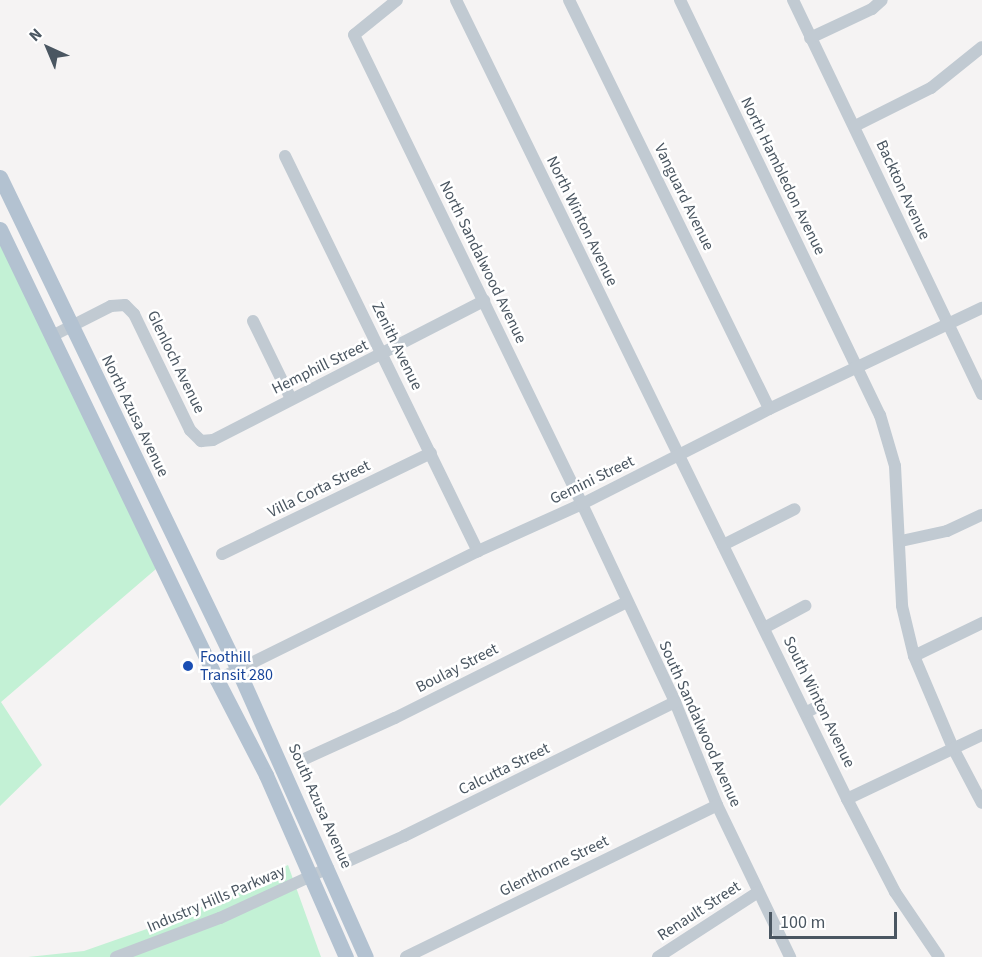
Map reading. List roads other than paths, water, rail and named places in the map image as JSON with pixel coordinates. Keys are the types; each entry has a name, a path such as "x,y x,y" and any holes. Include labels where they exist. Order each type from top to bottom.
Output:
{"main road":[{"name":"North Azusa Avenue","path":"0,177 238,670"},
{"path":"0,229 217,680 266,775 346,957"},
{"path":"167,576 183,580 206,602"},
{"name":"South Azusa Avenue","path":"238,670 366,957"}],"street":[{"name":"North Sandalwood Avenue","path":"397,0 354,35 582,504"},
{"name":"North Winton Avenue","path":"456,0 679,456"},
{"name":"Vanguard Avenue","path":"569,0 769,409"},
{"name":"North Hambledon Avenue","path":"680,0 880,415 895,466 901,541 902,606 915,656 953,748 982,803"},
{"name":"Backton Avenue","path":"793,0 982,394"},
{"path":"810,38 872,9 882,0"},
{"path":"855,126 931,88 982,47"},
{"name":"Zenith Avenue","path":"285,156 478,551"},
{"name":"Hemphill Street","path":"201,441 213,440 383,355 484,301"},
{"name":"Glenloch Avenue","path":"52,336 111,306 125,305 135,314 190,430 201,441"},
{"name":"Gemini Street","path":"217,680 478,551 582,504 769,409 982,308"},
{"path":"253,321 291,399"},
{"name":"Villa Corta Street","path":"222,554 431,453"},
{"name":"South Winton Avenue","path":"679,456 895,892 939,957"},
{"name":"South Sandalwood Avenue","path":"582,504 675,702 717,806 790,957"},
{"path":"723,545 795,509"},
{"path":"901,541 947,531 982,515"},
{"name":"Boulay Street","path":"300,761 395,718 627,602"},
{"path":"764,628 805,606"},
{"path":"915,656 982,624"},
{"name":"Calcutta Street","path":"346,862 404,836 675,702"},
{"path":"807,712 820,705"},
{"path":"847,799 982,735"},
{"name":"Glenthorne Street","path":"406,957 717,806"},
{"name":"Industry Hills Parkway","path":"116,957 220,918 328,868"},
{"name":"Renault Street","path":"658,957 758,892"}],"place":[{"name":"Foothill Transit 280","path":"188,666"}]}
